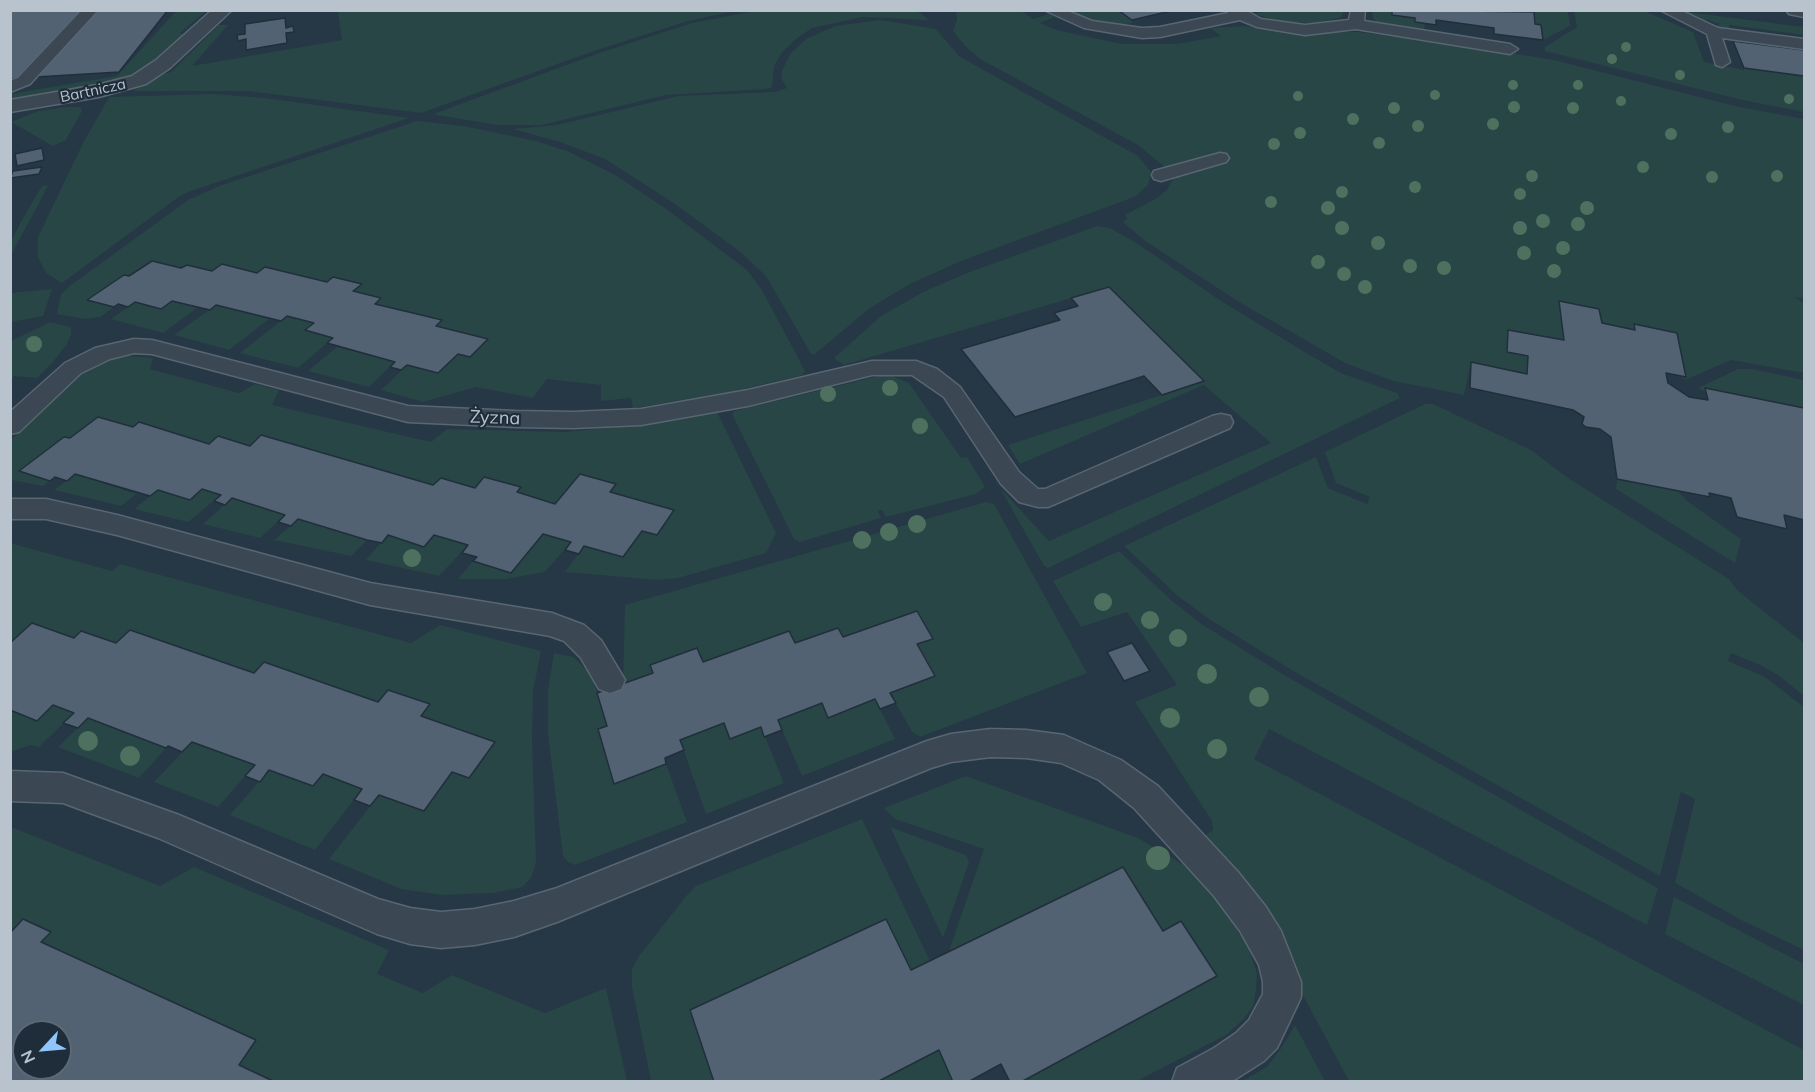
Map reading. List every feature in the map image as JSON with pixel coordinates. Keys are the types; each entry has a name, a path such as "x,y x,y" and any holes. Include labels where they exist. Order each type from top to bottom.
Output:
{"street":[{"name":"Bartnicza","path":"10,106 111,89 139,80 164,64 223,10"},
{"path":"1795,10 1804,12"}],"lane":[{"path":"10,87 24,81 91,10"},
{"path":"1051,10 1089,25 1142,33 1160,32 1237,13 1257,23 1291,29 1319,29 1357,17 1510,49"},
{"path":"1667,10 1715,32 1804,44"},
{"path":"1715,32 1714,36 1722,62"},
{"path":"1161,175 1220,158"},
{"name":"Żyzna","path":"10,426 73,368 103,353 134,346 152,346 408,414 504,419 573,420 641,417 748,398 872,368 916,368 929,374 952,392 1010,478 1028,495 1038,498 1048,498 1221,422"},
{"path":"10,509 46,509 117,525 370,594 552,625 574,633 591,649 610,681"},
{"path":"10,786 63,788 167,826 377,916 410,926 441,930 475,927 514,919 557,905 927,755 951,748 991,743 1026,744 1064,749 1110,770 1146,797 1226,884 1253,919 1268,944 1282,982 1282,997 1263,1034 1250,1047 1228,1062 1191,1082"}],"green space":[{"path":"1019,10 1034,19 1048,14 1055,17 1040,23 1056,30 1122,44 1177,44 1221,36 1210,28 1244,26 1296,33 1358,32 1474,47 1554,60 1735,106 1804,119 1804,298 1794,297 1804,303 1804,373 1731,360 1685,380 1679,376 1686,376 1677,333 1634,325 1635,330 1602,323 1599,309 1560,301 1564,340 1508,330 1507,352 1528,356 1527,374 1471,362 1464,395 1393,381 1345,363 1239,302 1145,241 1123,222 1127,219 1125,215 1157,198 1167,190 1175,175 1189,168 1182,162 1173,164 1167,169 1138,145 980,59 953,31 957,20 956,11"},
{"path":"1270,10 1344,11 1341,17 1336,19 1313,23 1281,22 1255,14"},
{"path":"176,11 206,11 180,33 185,35 153,64 134,76 116,83 11,102 10,94 117,76"},
{"path":"338,11 735,11 688,21 594,51 421,113 248,91 136,91 131,88 153,77 171,72 219,25 228,25 192,66 342,40"},
{"path":"754,11 917,11 929,20 863,17 812,28 782,52 774,67 772,87 766,89 666,95 542,125 498,125 436,115 436,113 599,53 692,23"},
{"path":"1064,11 1118,11 1132,20 1132,23 1118,25 1102,23"},
{"path":"1372,11 1392,11 1392,15 1415,18 1425,23 1424,29 1382,25 1373,19"},
{"path":"1522,11 1568,11 1570,26 1543,40 1541,25 1535,24 1534,12"},
{"path":"1574,11 1644,11 1693,32 1704,62 1744,70 1744,68 1804,76 1804,112 1742,100 1545,51 1545,47 1577,27"},
{"path":"1680,11 1804,27 1804,35 1729,25 1729,30 1720,29 1714,27 1720,24 1708,20 1701,22"},
{"path":"880,20 936,29 959,56 1138,156 1151,172 1148,185 1136,196 961,261 910,284 870,308 814,355 811,354 766,276 739,251 675,204 605,159 560,142 513,129 557,125 678,96 775,92 787,88 782,80 782,71 790,54 806,39 835,26"},
{"path":"214,94 265,98 409,118 191,191 180,196 62,283 46,273 38,257 38,237 83,143 109,97"},
{"path":"80,107 82,111 66,140 53,146 11,122 38,111"},
{"path":"417,121 464,126 536,141 567,151 617,176 665,208 747,270 762,290 805,371 802,375 730,392 633,408 631,398 601,401 601,385 547,379 533,398 476,387 423,402 381,390 407,365 438,373 458,354 436,326 441,320 375,304 380,298 353,291 362,284 334,277 327,282 265,267 257,273 222,264 212,271 187,265 181,268 152,261 129,276 124,275 88,299 114,307 100,317 85,319 57,314 61,294 71,285 188,200 219,186"},
{"path":"48,185 11,255 11,241 22,220 42,186"},
{"path":"1097,226 1110,228 1138,244 1221,301 1341,373 1397,393 1400,398 1048,568 1044,566 1000,488 1049,541 1271,443 1204,385 1020,464 1008,445 1204,381 1109,287 844,365 834,358 881,316 923,292 967,273"},
{"path":"52,289 43,316 11,322 11,293"},
{"path":"172,301 197,308 163,333 111,319 135,302 161,309"},
{"path":"216,305 269,319 229,350 174,335"},
{"path":"287,316 314,323 306,330 333,338 298,368 240,353"},
{"path":"50,322 71,327 67,344 37,378 14,376 11,381 11,341"},
{"path":"337,347 395,362 369,387 308,371"},
{"path":"117,357 153,358 150,369 239,393 255,384 279,390 272,405 431,442 447,429 566,432 661,422 717,412 776,533 766,553 678,578 658,580 565,572 584,546 623,557 642,531 657,535 674,510 610,492 615,484 580,474 555,504 517,492 521,487 485,477 475,488 441,478 433,485 262,435 250,446 219,436 209,444 139,423 133,427 98,417 70,438 64,437 19,471 50,481 43,486 11,480 11,440 68,383 90,367"},
{"path":"1738,369 1752,369 1804,380 1804,408 1706,388 1707,393 1698,388"},
{"path":"887,374 909,383 961,458 967,457 985,487 976,494 886,517 882,510 878,511 881,518 800,542 794,539 732,414 735,411"},
{"path":"1425,404 1433,404 1531,450 1568,478 1729,579 1738,591 1804,643 1804,696 1778,675 1760,665 1731,653 1728,661 1765,677 1804,707 1804,950 1743,921 1675,883 1695,799 1681,792 1660,876 1295,672 1209,619 1178,596 1124,546 1316,457 1328,488 1367,504 1370,497 1336,483 1325,452"},
{"path":"75,474 136,494 121,506 54,490"},
{"path":"1617,479 1678,491 1687,501 1741,539 1735,563 1616,489"},
{"path":"202,489 221,495 188,522 134,509 158,490"},
{"path":"232,498 285,515 260,538 203,524"},
{"path":"986,502 994,504 1087,673 920,737 912,732 890,693 917,644 933,638 916,611 843,637 838,628 795,643 789,631 703,662 650,665 653,673 623,684 625,605"},
{"path":"298,519 367,540 351,556 274,540"},
{"path":"543,534 571,542 545,572 506,579 458,579 473,561 511,573"},
{"path":"388,535 424,546 434,535 468,545 439,576 366,560"},
{"path":"10,543 112,571 120,564 411,643 440,625 541,651 533,692 532,738 536,863 531,878 522,887 494,893 442,895 401,889 329,859 379,795 424,811 452,772 469,778 494,743 421,716 429,704 388,690 378,702 264,662 254,673 130,630 116,643 81,631 74,638 32,623 11,643"},
{"path":"1119,551 1171,600 1203,625 1291,679 1658,888 1647,925 1269,729 1254,759 1804,1050 1804,1081 1349,1081 1300,990 1285,942 1272,918 1258,897 1205,836 1213,830 1212,821 1135,702 1177,685 1127,612 1081,627 1053,581"},
{"path":"554,653 573,657 592,675 607,726 598,729 615,784 666,764 687,822 575,865 563,856 548,734 548,690"},
{"path":"875,699 895,739 802,776 778,720 822,703 828,717"},
{"path":"53,705 74,713 39,747 30,745 11,752 10,710 37,721"},
{"path":"88,718 166,748 139,778 58,747"},
{"path":"724,723 730,739 761,727 784,783 706,814 680,740"},
{"path":"192,742 255,765 218,807 154,782"},
{"path":"269,770 312,786 323,774 362,789 315,850 230,815"},
{"path":"966,776 1138,838 1182,864 1204,883 1226,912 1249,950 1257,973 1253,1006 1244,1019 1226,1035 1137,1081 1021,1081 1217,976 1181,921 1163,931 1123,867 949,951 984,849 895,819 884,808"},
{"path":"862,819 930,961 911,970 886,919 714,1082 651,1081 632,987 632,969 639,956 687,895 696,886"},
{"path":"11,827 160,886 194,867 389,950 377,974 423,993 452,975 545,1013 606,988 627,1081 275,1081 239,1065 256,1040 41,942 51,931 24,919 11,933"},
{"path":"890,827 966,855 969,862 943,938"},
{"path":"1674,897 1804,964 1804,1005 1665,934"},
{"path":"1295,1025 1325,1081 1242,1081 1267,1067"},
{"path":"939,1050 953,1081 877,1082"}],"building":[{"path":"10,10 82,10 19,78 10,79"},
{"path":"96,10 168,10 119,72 36,77"},
{"path":"1118,10 1175,10 1132,20"},
{"path":"1392,10 1534,12 1535,24 1541,25 1543,40 1494,34 1494,28 1436,20 1436,25 1415,22 1415,18 1392,15"},
{"path":"285,18 286,28 293,26 294,32 286,33 287,43 246,50 246,39 238,41 237,35 245,34 245,24"},
{"path":"1733,41 1804,50 1804,76 1744,68"},
{"path":"42,148 44,160 17,166 15,154"},
{"path":"42,167 39,174 10,178 13,171"},
{"path":"152,261 181,268 187,265 212,271 222,264 257,273 265,267 327,282 333,277 362,284 353,291 381,298 375,304 442,320 436,326 488,339 470,357 458,354 438,373 407,365 401,370 390,367 395,362 327,343 333,338 305,330 314,323 287,316 281,321 216,305 210,310 172,301 161,309 135,302 128,307 118,304 114,307 87,300 124,275 129,276"},
{"path":"1109,287 1204,381 1162,395 1144,376 1015,417 961,349 1060,320 1054,313 1078,306 1071,298"},
{"path":"1559,301 1599,309 1602,323 1635,330 1634,324 1677,333 1686,377 1666,373 1668,383 1689,397 1708,400 1705,388 1804,408 1804,520 1784,515 1787,529 1737,517 1731,498 1709,493 1710,497 1617,479 1611,437 1600,429 1586,427 1582,424 1584,417 1573,410 1470,388 1471,362 1527,374 1528,356 1507,352 1508,330 1564,340"},
{"path":"98,417 133,427 139,422 209,444 218,436 250,446 261,435 433,485 441,478 475,488 484,477 521,487 517,492 555,504 580,474 616,484 610,492 674,510 657,535 642,531 623,557 584,546 579,554 565,550 571,542 543,534 511,573 473,561 477,557 462,553 468,545 434,535 424,547 388,535 382,543 298,519 291,526 278,522 285,515 232,498 225,505 214,501 221,495 202,489 190,500 158,490 150,496 75,474 67,481 55,477 50,481 19,471 64,437 70,438"},
{"path":"917,611 933,639 917,644 935,676 890,693 896,703 880,709 875,699 828,718 822,703 778,720 782,730 764,737 761,727 730,739 724,723 680,740 684,750 665,758 666,764 614,784 598,729 607,726 597,693 653,673 650,665 697,648 703,662 789,631 795,643 838,628 843,637"},
{"path":"32,623 74,638 81,631 116,643 130,630 254,673 264,662 378,702 388,690 430,704 421,716 495,742 469,778 452,772 424,811 379,795 370,806 354,800 362,789 323,774 313,786 269,770 260,782 245,776 255,765 192,742 182,752 88,718 78,728 63,723 74,713 53,705 37,721 10,710 10,643"},
{"path":"1132,643 1150,671 1124,681 1107,652"},
{"path":"1123,867 1163,931 1181,921 1217,976 1021,1082 1010,1082 1001,1064 968,1082 953,1082 939,1050 877,1082 714,1082 690,1010 886,919 911,970"},
{"path":"23,919 51,932 41,942 256,1040 239,1065 275,1082 10,1082 10,933"}]}
